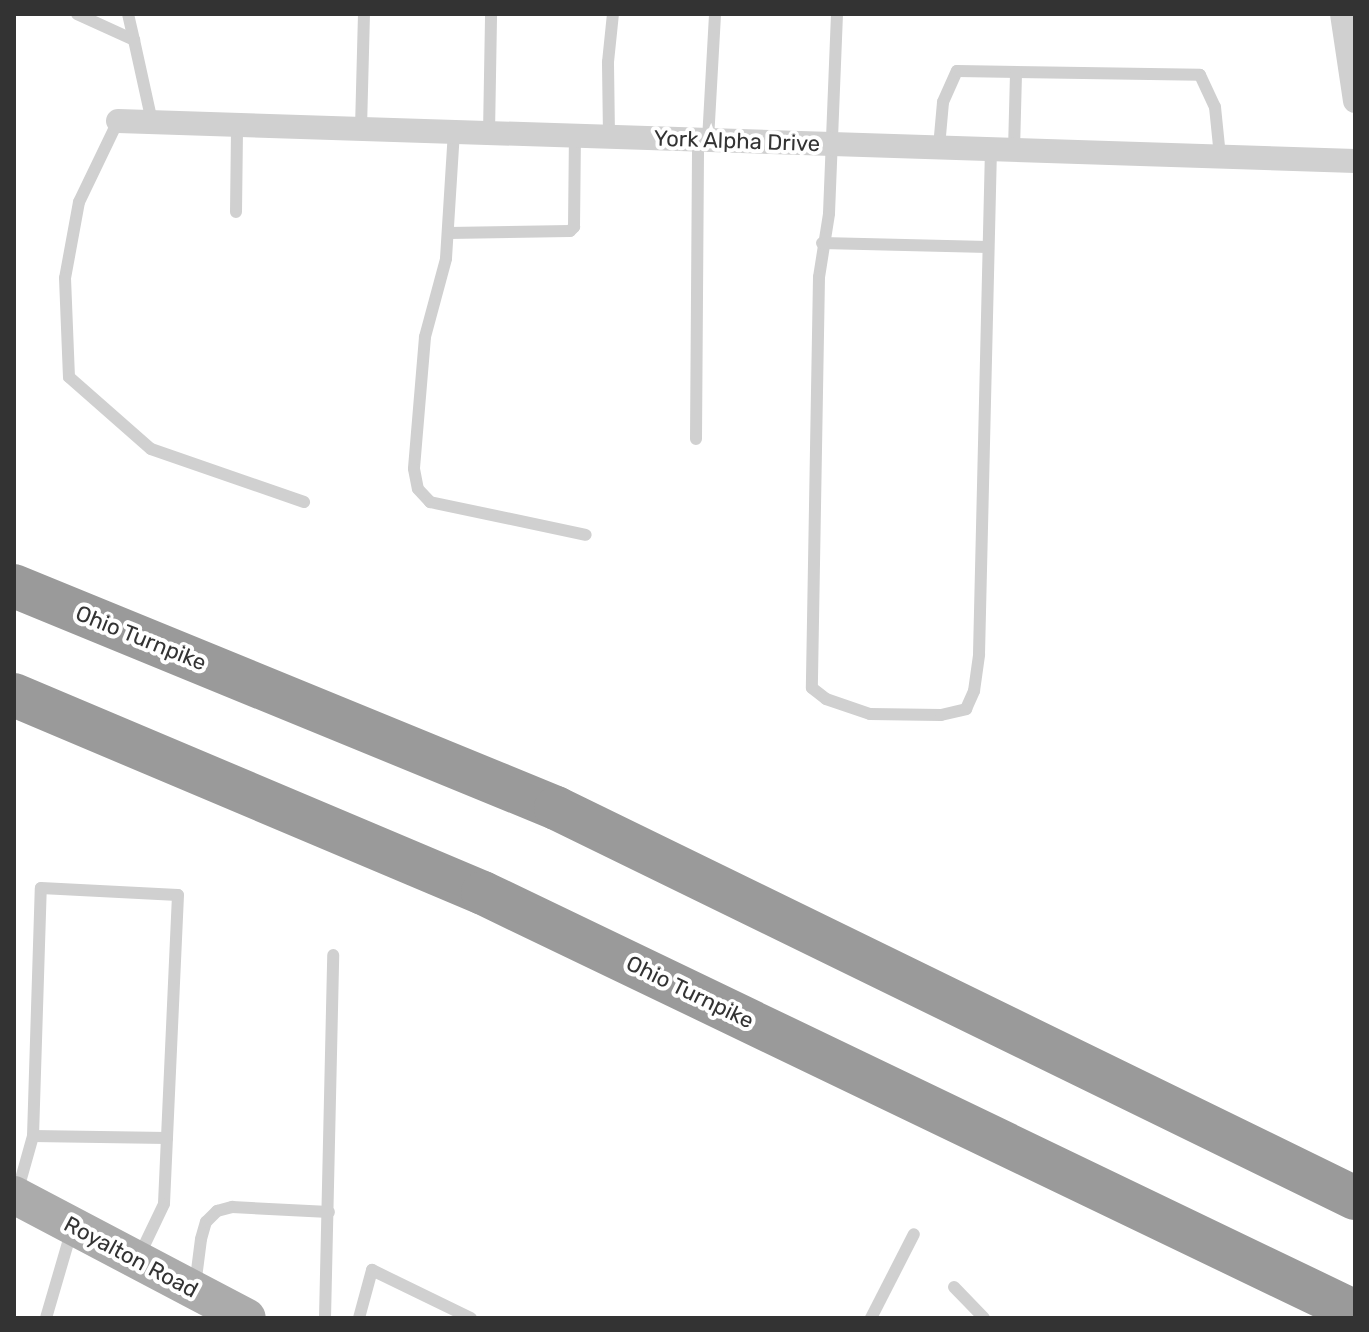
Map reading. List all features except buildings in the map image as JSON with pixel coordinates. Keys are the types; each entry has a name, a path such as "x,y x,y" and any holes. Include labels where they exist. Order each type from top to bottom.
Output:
{"highway":[{"name":"Ohio Turnpike","path":"14,586 556,808 1355,1198"},
{"name":"Ohio Turnpike","path":"14,695 483,893 1355,1312"}],"main road":[{"name":"Royalton Road","path":"15,1196 137,1260 204,1303 247,1318"}],"street":[{"path":"1342,14 1355,101"},
{"name":"York Alpha Drive","path":"118,121 1355,161"}],"lane":[{"path":"77,14 134,40"},
{"path":"128,14 152,122"},
{"path":"361,128 364,14"},
{"path":"489,133 491,14"},
{"path":"609,136 608,62 613,14"},
{"path":"696,439 703,140 715,14"},
{"path":"837,14 829,214 822,243 812,688 826,699 870,714 941,715 966,709 974,691 979,654 988,247 1016,72"},
{"path":"939,147 943,102 957,71 1200,75 1215,107 1220,156"},
{"path":"118,121 79,202 65,278 69,377 151,449 304,502"},
{"path":"236,212 237,124"},
{"path":"454,131 446,259 425,337 414,469 418,489 430,502 586,535"},
{"path":"448,233 570,231 574,227 575,135"},
{"path":"822,243 988,247"},
{"path":"15,1196 33,1136 41,888 178,895 164,1204 137,1260"},
{"path":"325,1318 333,955"},
{"path":"33,1136 167,1138"},
{"path":"204,1303 201,1239 206,1222 217,1211 232,1207 329,1212"},
{"path":"46,1318 73,1227"},
{"path":"871,1318 914,1234"},
{"path":"359,1318 372,1270 471,1318"},
{"path":"954,1287 984,1318"}]}
